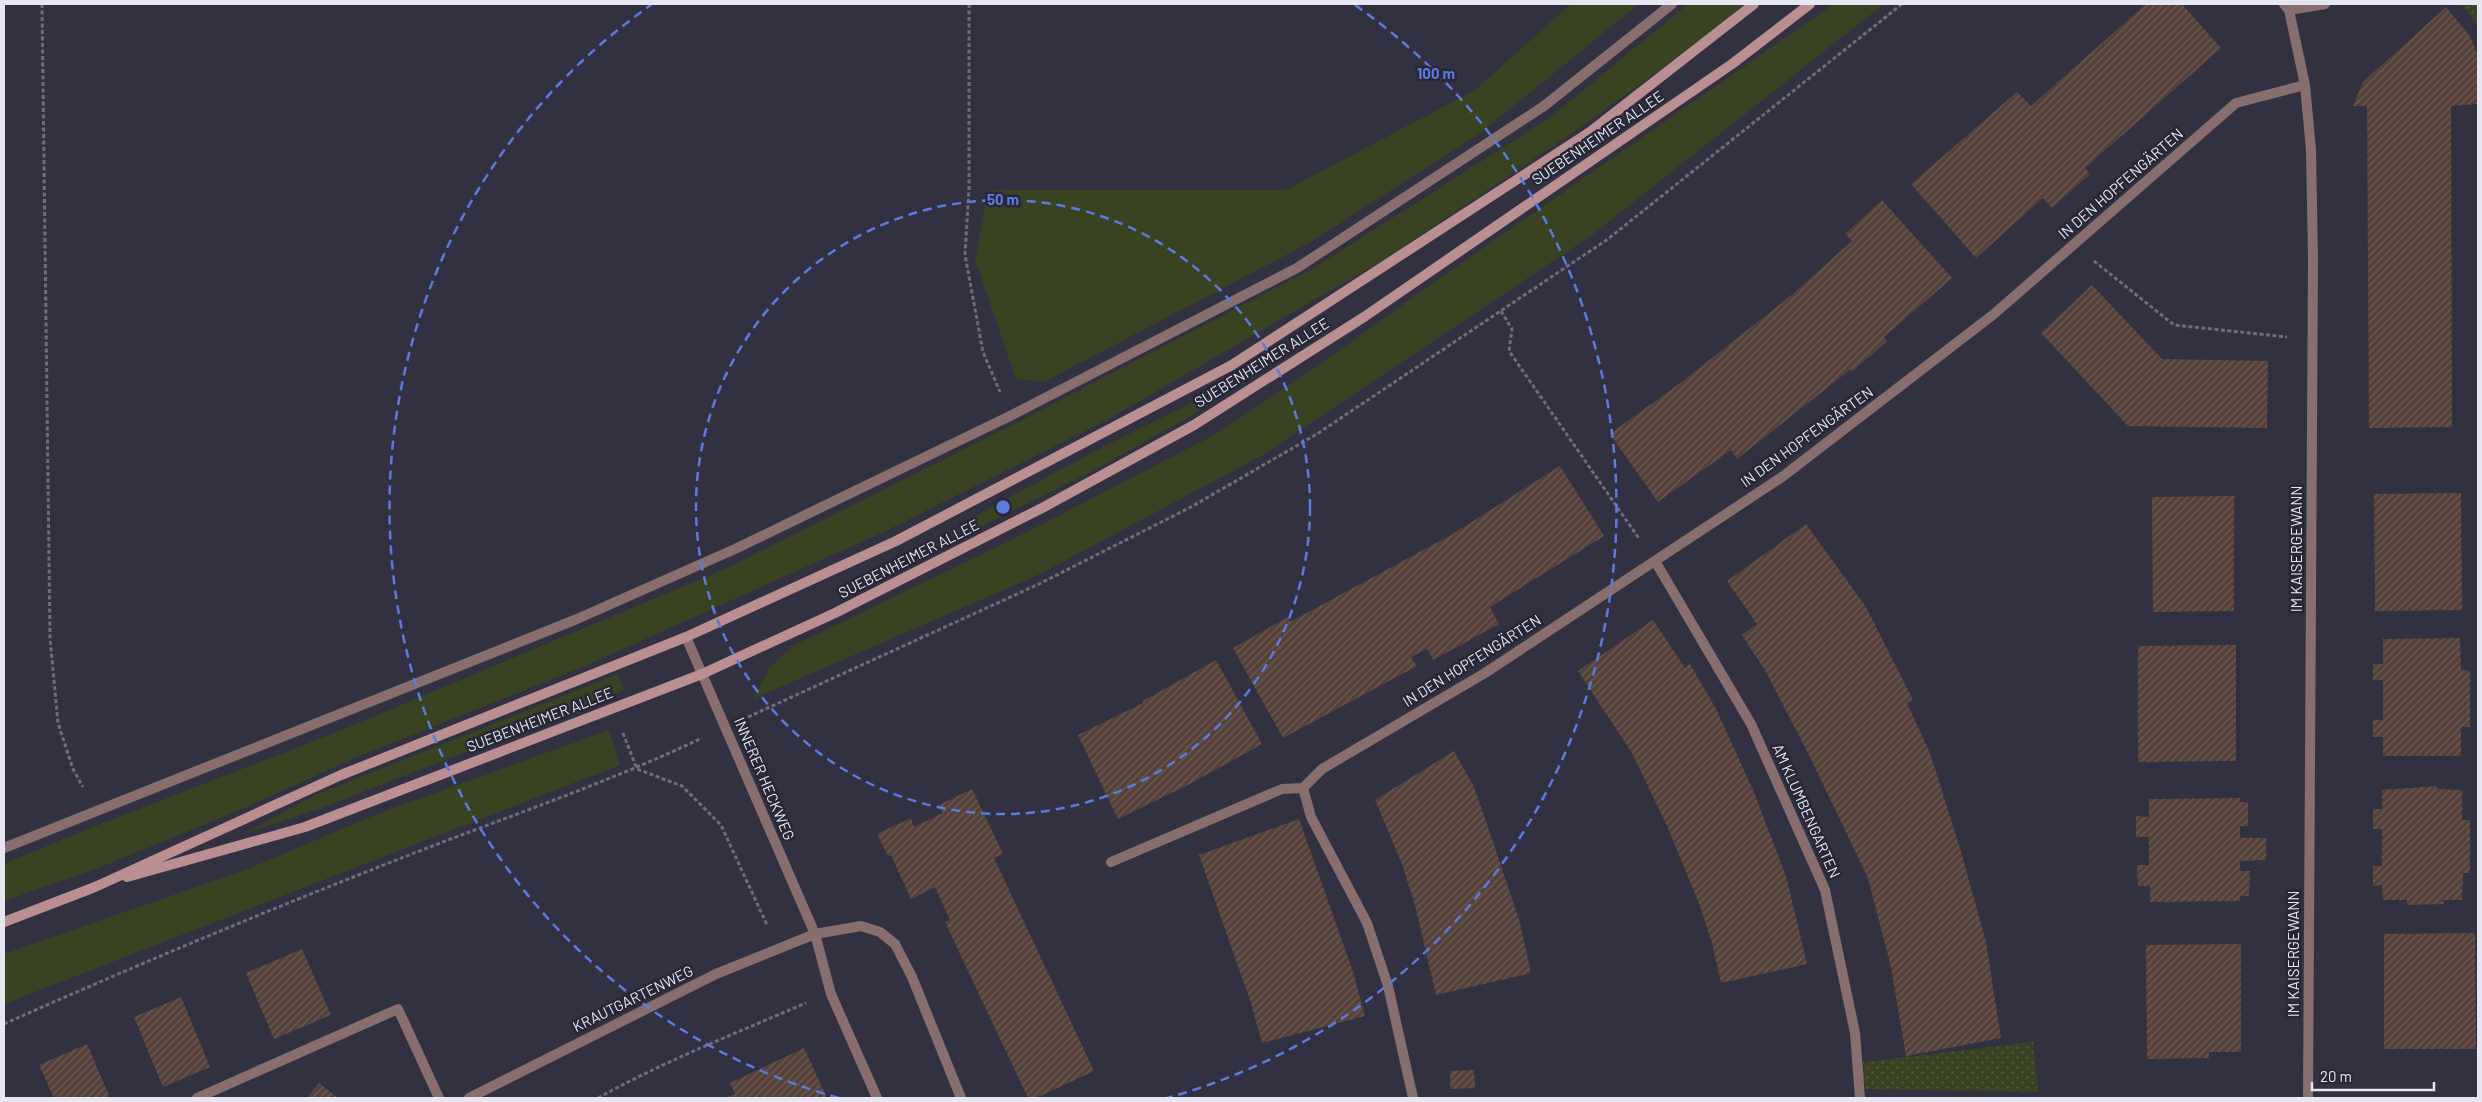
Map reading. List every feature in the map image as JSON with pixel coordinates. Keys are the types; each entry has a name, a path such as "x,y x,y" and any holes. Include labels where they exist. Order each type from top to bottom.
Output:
{"main road":[{"name":"SUEBENHEIMER ALLEE","path":"4,922 95,886 341,775 686,636 896,541 1232,365 1590,132 1754,4"},
{"name":"SUEBENHEIMER ALLEE","path":"95,886 304,827 702,674 835,613 1035,512 1194,425 1389,300 1732,64 1810,4"}],"street":[{"path":"4,848 94,810 316,725 577,619 736,549 1010,416 1297,268 1544,106 1672,4"},
{"path":"2287,7 2326,4"},
{"name":"IM KAISERGEWANN","path":"2287,7 2304,85 2311,150 2314,340 2308,1098"},
{"name":"IN DEN HOPFENGÄRTEN","path":"1303,788 1322,770 1485,673 1782,477 1994,314 2236,103 2304,85"},
{"name":"AM KLUMBENGARTEN","path":"1655,561 1751,724 1825,890 1856,1033 1860,1098"},
{"name":"INNERER HECKWEG","path":"686,636 815,934 830,994 877,1098"},
{"path":"1111,862 1282,789 1303,788 1311,817 1367,923 1388,986 1413,1098"},
{"path":"815,934 861,926 880,932 895,944 912,976 961,1098"},
{"name":"KRAUTGARTENWEG","path":"470,1098 716,974 815,934"},
{"path":"197,1098 398,1009 439,1098"}],"path":[{"path":"42,4 50,638 58,723 73,769 94,810"},
{"path":"970,4 969,188 965,255 983,352 1010,416"},
{"path":"2074,245 2174,325 2314,340"},
{"path":"1501,311 1512,329 1509,351 1655,561"},
{"path":"637,769 682,786 721,825 779,950"},
{"path":"598,1098 630,1080 719,1039 830,994"}],"green space":[{"path":"1571,4 1639,4 1479,134 1309,243 1044,382 1016,379 975,260 988,190 1286,190 1475,90"},
{"path":"1688,4 1744,4 1709,34 1577,130 1385,259 1105,421 888,530 585,666 357,757 249,806 101,867 4,901 4,864 88,829 332,734 725,569 1010,426 1312,269 1551,117"},
{"path":"1834,4 1884,4 1592,235 1263,455 1038,575 753,699 770,667 793,646 1025,533 1216,434 1332,356 1430,285"},
{"path":"2462,4 2478,4 2478,28"},
{"path":"1275,363 1189,417 1091,472 974,530 967,521 1119,439"},
{"path":"618,674 624,690 322,808 246,833 315,795"},
{"path":"609,730 620,765 4,1004 4,954 245,870 380,813"},
{"path":"2033,1042 2038,1092 1866,1089 1858,1063"}],"building":[{"path":"2146,4 2182,4 2221,48 2085,168 2090,174 2052,208 2043,198 1976,258 1911,184 2017,92 2031,106"},
{"path":"2446,7 2470,36 2478,56 2478,104 2451,106 2452,427 2369,428 2367,106 2353,106 2363,82"},
{"path":"1882,200 1952,278 1884,337 1887,341 1852,372 1851,369 1737,459 1731,450 1658,502 1610,434 1683,381 1788,298 1852,241 1845,234"},
{"path":"2092,285 2162,359 2268,361 2267,428 2128,426 2041,333"},
{"path":"1560,466 1604,536 1490,607 1499,624 1433,660 1427,649 1411,657 1417,666 1283,738 1233,648 1288,617 1290,622 1451,535"},
{"path":"2461,493 2462,610 2375,611 2374,494"},
{"path":"2234,496 2234,611 2153,612 2152,497"},
{"path":"1806,524 1866,607 1913,700 1907,703 1930,753 1960,848 1986,942 2001,1038 1906,1056 1891,967 1868,878 1808,753 1766,672 1742,635 1757,624 1727,581"},
{"path":"1653,620 1685,668 1690,664 1716,709 1753,790 1786,876 1807,964 1721,983 1712,943 1700,906 1668,828 1632,753 1578,671"},
{"path":"2460,638 2461,670 2470,671 2470,727 2461,727 2461,756 2383,756 2383,737 2373,737 2373,720 2383,720 2383,680 2373,680 2373,664 2383,664 2383,639"},
{"path":"2236,645 2236,761 2138,762 2138,646"},
{"path":"1216,660 1262,744 1186,786 1118,819 1078,735 1143,703 1143,701"},
{"path":"1454,751 1474,787 1490,833 1520,923 1531,973 1436,995 1415,905 1402,864 1375,800"},
{"path":"2437,786 2437,789 2462,790 2462,820 2470,820 2470,873 2463,873 2462,900 2443,900 2444,904 2407,905 2407,900 2383,900 2382,885 2373,886 2373,866 2382,866 2382,829 2373,829 2373,809 2382,809 2382,790"},
{"path":"972,789 1003,854 994,858 1094,1071 1036,1098 1028,1098 945,922 950,920 935,887 911,899 891,855 888,856 877,834 911,818 914,827 943,813 939,805"},
{"path":"2240,798 2240,802 2248,802 2248,826 2240,826 2240,838 2266,838 2266,860 2240,861 2240,871 2250,871 2249,896 2240,896 2240,901 2150,902 2150,886 2138,886 2137,865 2149,865 2149,837 2136,837 2136,816 2149,817 2149,799"},
{"path":"1299,819 1353,972 1365,1016 1262,1043 1251,1003 1199,855"},
{"path":"2475,933 2476,1049 2384,1049 2384,934"},
{"path":"2241,944 2241,1052 2209,1052 2209,1058 2147,1059 2146,945"},
{"path":"302,949 331,1015 274,1039 246,973"},
{"path":"181,997 210,1067 163,1087 134,1017"},
{"path":"87,1044 110,1098 54,1098 39,1065"},
{"path":"804,1048 827,1098 723,1098 735,1094 730,1083"},
{"path":"1474,1070 1475,1088 1450,1089 1450,1071"},
{"path":"319,1083 338,1098 307,1098"}]}
